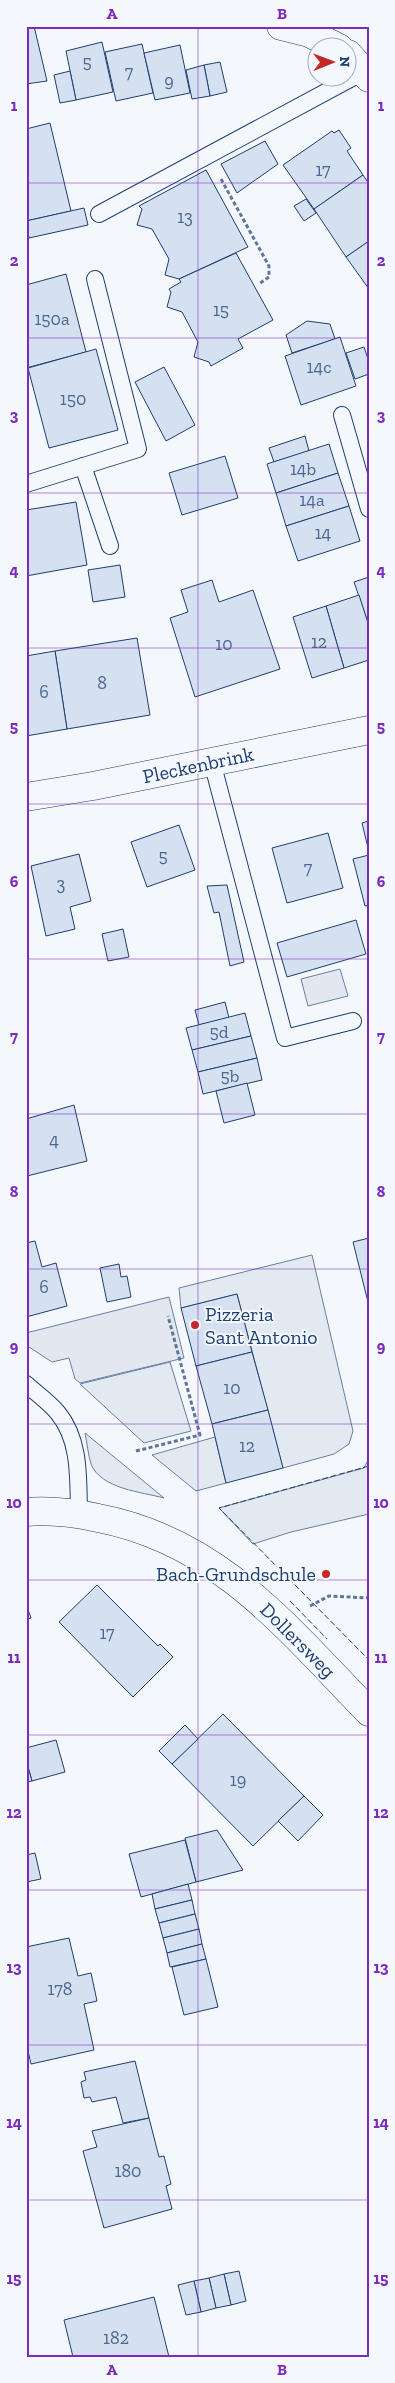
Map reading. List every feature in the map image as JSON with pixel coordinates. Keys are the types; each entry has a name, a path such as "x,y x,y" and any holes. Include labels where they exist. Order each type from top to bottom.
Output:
{"street":[{"path":"281,26 309,33 319,38"},
{"name":"Pleckenbrink","path":"26,796 93,786 369,730"},
{"name":"Dollersweg","path":"26,1512 79,1514 130,1524 173,1541 214,1565 259,1600 369,1712"}],"lane":[{"path":"99,214 208,156 360,68"},
{"path":"26,484 138,449 95,279"},
{"path":"342,415 369,509"},
{"path":"83,466 110,546"},
{"path":"212,762 286,1038 353,1021"},
{"path":"26,1384 58,1413 69,1430 77,1455 79,1514"}],"path":[{"path":"208,156 269,266 269,277 259,284"},
{"path":"136,1451 200,1436 168,1316"},
{"path":"305,1612 312,1603 329,1596 369,1598"}],"shaded area":[{"path":"340,969 348,996 308,1006 301,979"},
{"path":"312,1255 353,1431 349,1444 334,1454 283,1468 237,1294 181,1308 179,1288"},
{"path":"169,1297 184,1358 80,1383 75,1379 69,1358 52,1362 26,1345 26,1333"},
{"path":"170,1362 191,1431 144,1443 80,1384"},
{"path":"85,1433 164,1498 123,1488 104,1479 91,1464"},
{"path":"215,1437 226,1483 196,1491 152,1455"},
{"path":"369,1458 369,1514 291,1532 253,1544 219,1508 364,1468"}],"building":[{"path":"26,26 34,26 47,81 26,84"},
{"path":"102,42 113,92 76,100 66,51"},
{"path":"142,44 153,93 116,101 105,52"},
{"path":"180,45 190,93 155,100 144,53"},
{"path":"220,62 227,92 210,96 204,65"},
{"path":"204,65 210,96 192,99 186,70"},
{"path":"70,71 76,100 60,103 54,75"},
{"path":"50,123 71,211 26,221 26,129"},
{"path":"339,130 351,148 347,151 363,175 314,209 283,165 332,131 334,133"},
{"path":"265,141 278,164 237,193 221,164"},
{"path":"206,170 248,247 179,279 165,275 169,259 152,229 137,225 142,209 139,206"},
{"path":"363,175 369,184 369,241 346,257 314,209"},
{"path":"306,199 316,213 304,221 294,206"},
{"path":"84,208 88,225 29,238 26,221"},
{"path":"369,241 369,289 346,257"},
{"path":"236,253 273,320 238,339 243,348 211,366 209,362 194,357 198,342 182,312 167,307 171,292 169,289 181,282 179,279"},
{"path":"66,274 86,352 26,368 26,285"},
{"path":"307,321 330,324 335,339 292,353 286,335"},
{"path":"340,337 356,386 301,405 285,356"},
{"path":"364,347 369,362 369,374 355,379 346,353"},
{"path":"96,349 118,430 49,448 28,368"},
{"path":"164,367 195,425 166,441 135,382"},
{"path":"305,436 309,451 274,462 269,448"},
{"path":"329,444 338,473 276,493 267,464"},
{"path":"225,456 238,498 182,515 169,473"},
{"path":"338,473 349,506 286,526 276,493"},
{"path":"76,502 87,565 26,576 26,510"},
{"path":"349,506 360,541 298,561 286,526"},
{"path":"120,565 125,597 93,602 88,570"},
{"path":"369,577 369,626 354,582"},
{"path":"212,580 219,602 253,590 280,669 195,697 170,618 188,612 181,590"},
{"path":"359,595 369,626 369,660 344,668 326,606"},
{"path":"326,606 344,668 312,678 293,617"},
{"path":"137,638 150,715 67,729 55,651"},
{"path":"55,651 67,729 26,736 26,656"},
{"path":"369,821 369,852 362,823"},
{"path":"179,825 195,870 147,887 131,842"},
{"path":"328,833 343,888 287,903 272,848"},
{"path":"79,854 91,901 70,907 75,929 46,936 31,866"},
{"path":"369,855 369,905 365,906 353,859"},
{"path":"227,885 244,962 230,966 219,912 214,913 207,886"},
{"path":"356,920 366,954 287,977 277,943"},
{"path":"123,929 129,957 108,961 102,934"},
{"path":"225,1002 229,1018 199,1025 195,1010"},
{"path":"245,1013 251,1036 192,1050 186,1028"},
{"path":"251,1036 257,1058 198,1072 192,1050"},
{"path":"257,1058 262,1080 203,1094 198,1072"},
{"path":"247,1083 255,1115 224,1123 216,1091"},
{"path":"74,1105 87,1161 27,1176 26,1119"},
{"path":"369,1238 369,1306 353,1242"},
{"path":"35,1241 42,1267 56,1263 67,1306 26,1317 26,1243"},
{"path":"119,1264 121,1277 127,1276 131,1297 107,1302 100,1268"},
{"path":"237,1294 252,1352 196,1366 181,1308"},
{"path":"252,1352 268,1410 212,1424 196,1366"},
{"path":"268,1410 283,1468 226,1483 212,1424"},
{"path":"97,1585 158,1646 160,1644 173,1657 133,1697 59,1622"},
{"path":"26,1604 31,1618 26,1619"},
{"path":"223,1714 304,1796 253,1846 172,1764"},
{"path":"185,1725 198,1739 172,1764 159,1751"},
{"path":"56,1740 65,1772 32,1781 26,1760 26,1748"},
{"path":"26,1760 32,1781 26,1782"},
{"path":"304,1796 323,1815 298,1841 278,1821"},
{"path":"217,1830 243,1870 196,1882 185,1838"},
{"path":"185,1840 196,1882 141,1897 129,1854"},
{"path":"35,1853 41,1879 26,1882 26,1855"},
{"path":"188,1884 192,1900 155,1909 152,1894"},
{"path":"192,1900 195,1914 159,1923 155,1909"},
{"path":"195,1914 199,1929 163,1938 159,1923"},
{"path":"199,1929 202,1944 167,1953 163,1938"},
{"path":"69,1938 78,1976 91,1973 97,2001 84,2004 94,2050 31,2064 26,2042 26,1947"},
{"path":"202,1944 206,1959 170,1967 167,1953"},
{"path":"206,1959 218,2007 184,2015 172,1967"},
{"path":"135,2061 149,2118 123,2123 116,2097 92,2102 90,2097 84,2098 81,2082 86,2080 84,2072"},
{"path":"149,2118 159,2157 164,2156 171,2184 166,2186 172,2209 104,2228 83,2151 97,2147 92,2131"},
{"path":"239,2271 246,2301 231,2305 224,2274"},
{"path":"224,2274 231,2305 216,2308 209,2278"},
{"path":"209,2278 216,2308 201,2312 194,2281"},
{"path":"194,2281 201,2312 186,2315 178,2285"},
{"path":"154,2297 169,2357 73,2357 64,2320"}],"fence":[{"path":"369,1466 219,1508 369,1660"},
{"path":"290,1601 327,1639"}],"place":[{"name":"Pizzeria Sant Antonio","path":"195,1325"},
{"name":"Bach-Grundschule","path":"326,1574"}]}
